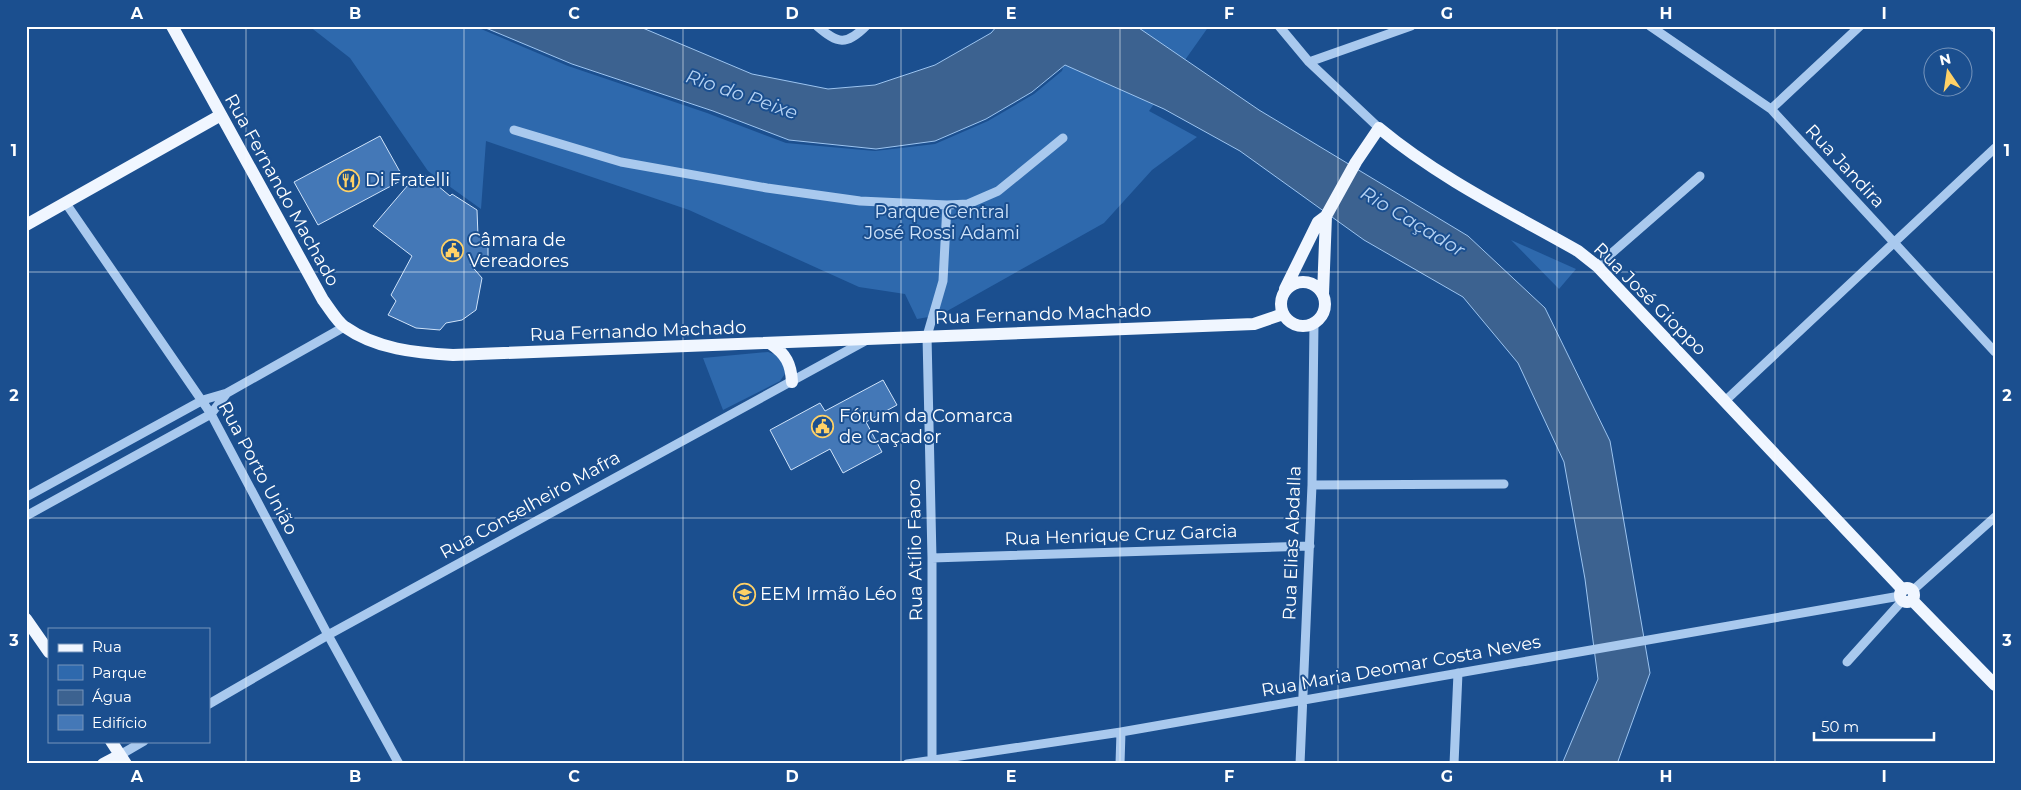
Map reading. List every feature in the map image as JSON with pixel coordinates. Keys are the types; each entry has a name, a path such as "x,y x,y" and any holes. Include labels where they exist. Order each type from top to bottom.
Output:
{"main road":[{"name":"Rua Fernando Machado","path":"172,26 323,300 344,327 372,340 407,352 453,355 1254,324 1283,314"},
{"path":"26,225 221,115"},
{"path":"1327,214 1323,294 1325,307 1319,319 1314,323 1300,326 1294,324 1283,314 1281,300 1318,222 1327,214 1356,162 1379,128"},
{"name":"Rua José Gioppo","path":"1379,128 1451,179 1578,251 1597,266 1906,595 1995,685"},
{"path":"1284,293 1294,284 1307,282 1319,288 1323,294"},
{"path":"771,344 780,350 787,360 792,382"},
{"path":"26,619 48,651"},
{"path":"103,764 123,759 112,742"}],"street":[{"path":"817,26 831,38 841,41 853,39 866,26"},
{"name":"Rua José Gioppo","path":"1280,26 1309,62 1379,128"},
{"path":"1309,62 1411,26"},
{"name":"Rua Jandira","path":"1650,26 1771,109 1995,352"},
{"path":"1771,109 1860,26"},
{"path":"514,130 621,162 767,188 860,201 947,206 968,204 998,192 1064,138"},
{"path":"1725,401 1995,148"},
{"path":"1597,266 1700,176"},
{"name":"Rua Porto União","path":"65,202 203,400 399,764"},
{"name":"Rua Atílio Faoro","path":"932,762 932,558 927,336 943,281 947,206"},
{"name":"Rua Elias Abdalla","path":"1300,764 1312,484 1314,323"},
{"path":"26,497 203,400 227,393 344,327"},
{"name":"Rua Conselheiro Mafra","path":"210,703 328,635 792,382 869,338"},
{"path":"26,516 211,414 227,393"},
{"path":"81,467 91,481"},
{"path":"1312,484 1504,484"},
{"path":"1847,662 1906,595 1995,516"},
{"name":"Rua Henrique Cruz Garcia","path":"932,558 1310,546"},
{"name":"Rua Maria Deomar Costa Neves","path":"907,764 932,762 1121,732 1906,595"},
{"path":"1454,764 1458,672"},
{"path":"1120,764 1121,732"},
{"path":"123,759 143,742"}],"green space":[{"name":"Parque Central José Rossi Adami","path":"309,26 474,26 568,66 707,113 786,143 875,151 935,144 988,121 1034,94 1062,71 1076,26 1209,26 1149,111 1197,137 1152,170 1104,223 940,315 917,319 905,294 859,287 689,210 486,141 481,209 428,171 350,58"},
{"path":"1511,240 1576,269 1559,289"},
{"path":"768,352 783,357 787,371 780,381 723,410 703,358"}],"water":[{"path":"481,26 638,26 752,74 828,89 875,85 935,65 991,33 997,26 1136,26 1259,110 1468,236 1545,308 1610,441 1650,673 1617,764 1562,764 1598,679 1585,579 1564,462 1518,363 1463,297 1364,240 1240,151 1164,109 1065,65 1032,92 986,119 935,141 876,149 789,140 713,111 572,64"}],"building":[{"name":"Di Fratelli","path":"380,136 404,179 318,225 294,182"},
{"name":"Câmara de Vereadores","path":"425,175 450,196 452,194 477,210 478,236 488,238 488,262 470,264 482,278 476,310 462,320 446,323 440,330 416,328 388,315 396,301 391,295 412,256 373,226 414,178 417,182"},
{"name":"Fórum da Comarca de Caçador","path":"883,380 897,405 866,422 882,452 843,473 830,449 791,470 770,430 820,403 825,411"}],"place":[{"name":"Di Fratelli","path":"349,180"},
{"name":"Câmara de Vereadores","path":"452,250"},
{"name":"Fórum da Comarca de Caçador","path":"823,426"},
{"name":"EEM Irmão Léo","path":"744,594"}],"water label":[{"name":"Rio do Peixe","path":"742,94"},
{"name":"Rio Caçador","path":"1413,221"}]}
